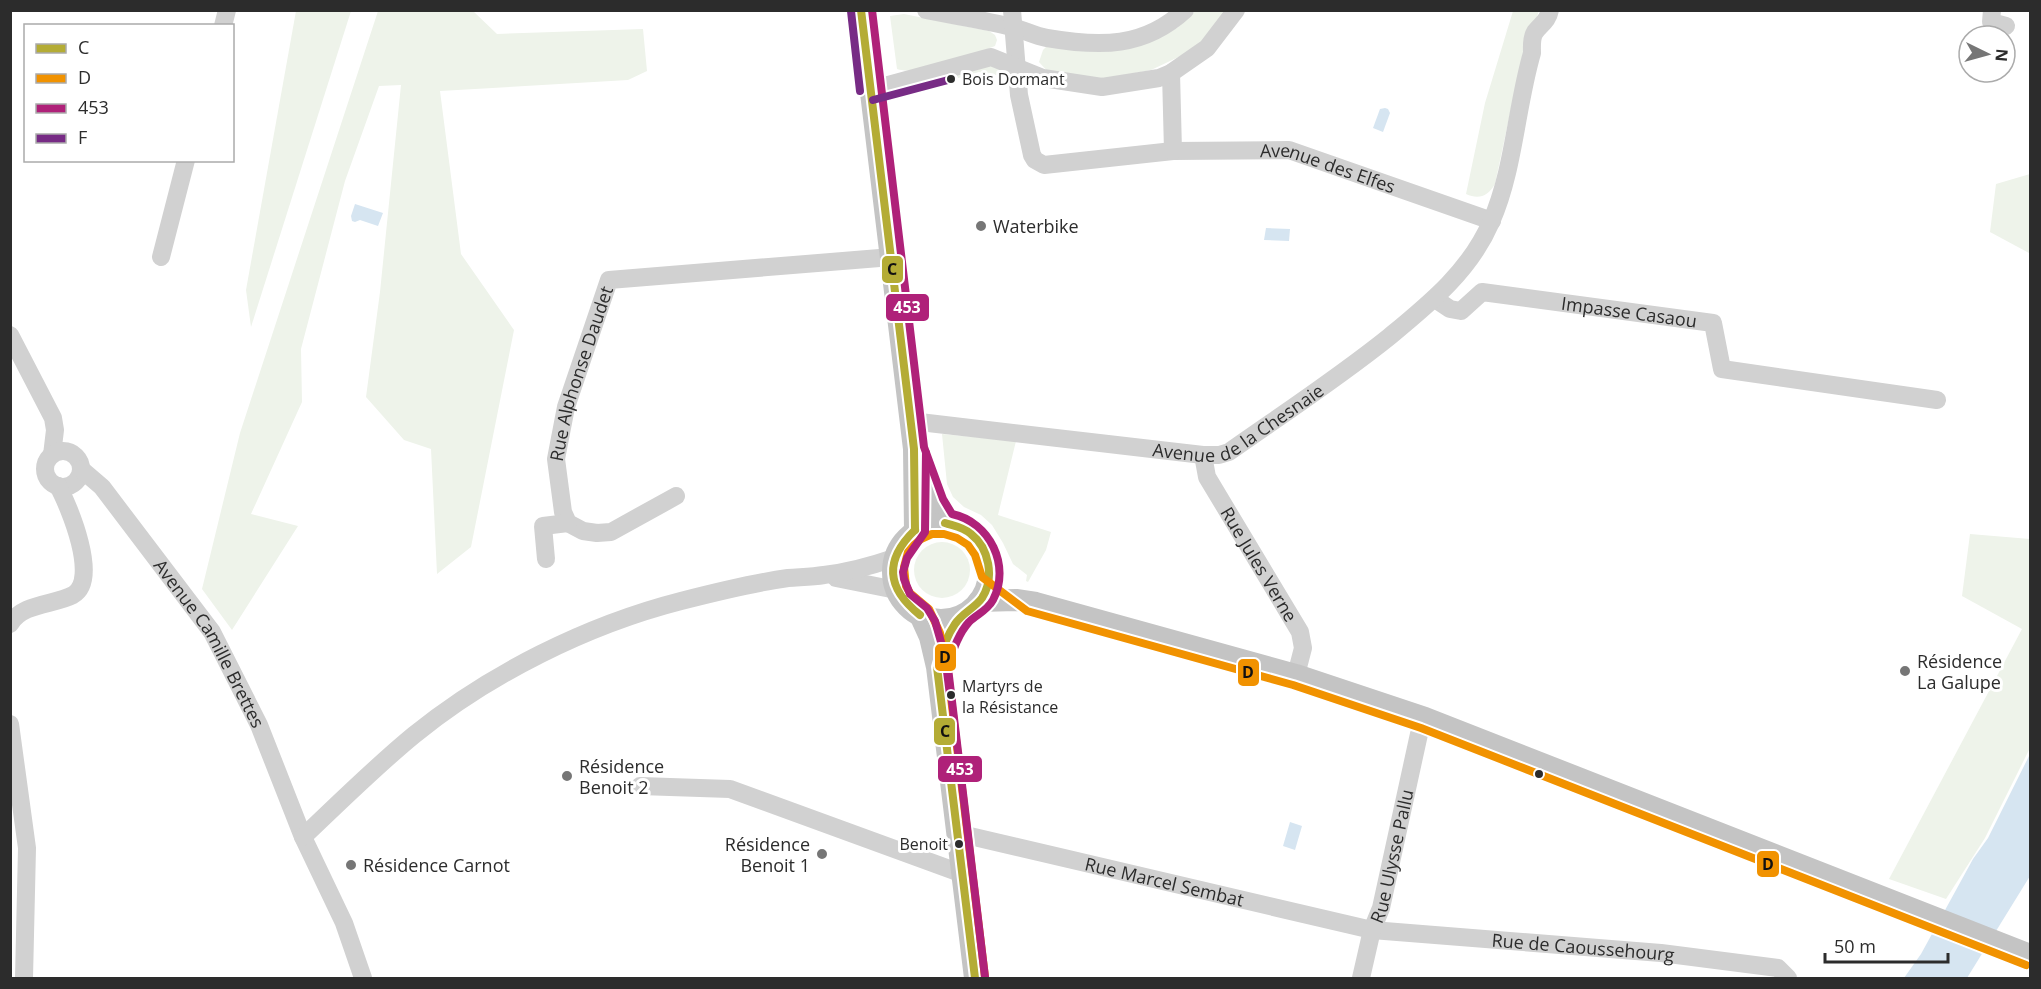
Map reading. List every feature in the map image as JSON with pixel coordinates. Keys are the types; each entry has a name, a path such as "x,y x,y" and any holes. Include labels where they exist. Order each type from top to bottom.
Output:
{"main road":[{"path":"861,10 914,449 915,530"},
{"path":"914,449 933,502 945,523"},
{"path":"920,615 943,620 961,615 972,609 987,587 990,570 985,551 976,538 962,528 945,523 930,524 915,530 899,547 894,558 893,574 896,590 902,600 920,615 930,637 937,668 975,978"},
{"path":"990,570 1031,601"},
{"path":"979,601 1031,601 1296,675 1425,718 2023,952"},
{"path":"937,668 943,644 961,615"}],"street":[{"path":"926,10 1013,19 1046,38 1119,44 1150,34 1170,24 1185,10"},
{"path":"870,90 991,57 1042,78 1102,87 1159,78 1171,73 1207,48 1236,10"},
{"path":"1492,221 1502,190 1532,53 1533,38 1535,31 1549,16 1550,10"},
{"path":"1992,10 1991,22 1998,24"},
{"path":"1013,19 1016,66"},
{"name":"Avenue des Elfes","path":"1016,66 1019,95 1032,155 1038,163 1044,165 1173,150 1289,150 1492,221"},
{"path":"1171,73 1173,150"},
{"path":"161,256 185,162"},
{"name":"Avenue de la Chesnaie","path":"911,421 1203,455 1219,455 1229,452 1352,367 1435,299 1464,266 1492,221"},
{"name":"Rue Alphonse Daudet","path":"568,523 563,512 556,459 566,407 609,280 892,257"},
{"name":"Impasse Casaou","path":"1435,299 1450,309 1461,310 1482,292 1713,323 1722,369 1937,400"},
{"path":"10,335 53,418 60,453"},
{"path":"11,620 25,611 74,595 83,583 85,567 69,506 72,480 79,460 60,453"},
{"path":"60,453 46,464 46,474 52,483 72,480"},
{"name":"Rue Jules Verne","path":"1203,455 1207,477 1300,632 1303,648 1296,675"},
{"name":"Avenue Camille Brettes","path":"72,480 96,483 102,487 212,632 259,725 303,837 344,923 363,978"},
{"path":"546,559 543,526 568,523 583,531 611,532 676,496"},
{"path":"303,837 365,778 416,734 471,695 557,647 610,624 678,602 787,578 822,576 873,566 894,558"},
{"path":"822,576 896,590"},
{"path":"10,724 27,848 24,978"},
{"name":"Rue Ulysse Pallu","path":"1361,978 1372,930 1381,908 1419,734"},
{"path":"640,786 730,789 963,874"},
{"name":"Rue Marcel Sembat","path":"957,833 1372,930"},
{"name":"Rue de Caoussehourg","path":"1372,930 1661,952 1778,968 1788,978"}],"shaded area":[{"path":"296,11 351,11 251,327 246,290"},
{"path":"378,11 473,11 497,34 643,29 647,71 628,80 440,91 461,254 514,330 471,547 437,574 431,449 404,440 366,397 380,292 401,85 379,86 345,181 301,349 302,402 251,514 298,526 232,630 202,589 240,433"},
{"path":"1195,11 1228,11 1214,31 1187,53 1151,70 1104,79 1049,73 1039,62 1047,46 1159,38 1177,28"},
{"path":"1513,11 1539,11 1522,57 1495,184 1483,196 1475,197 1466,194 1485,103"},
{"path":"904,14 989,31 995,35 997,40 995,46 929,68 897,69 890,16"},
{"path":"985,65 998,65 1006,75 979,72 931,86 896,100 924,82"},
{"path":"1385,108 1390,113 1383,132 1373,128 1380,109"},
{"path":"2030,174 2030,261 2029,253 1990,232 1996,184"},
{"path":"355,204 383,213 378,226 360,220 352,221 351,216"},
{"path":"1266,228 1290,229 1289,241 1264,240"},
{"path":"942,434 1016,441 998,515 1051,532 1046,550 1028,582 1026,581 1027,575 1013,564 992,525 953,497 947,484"},
{"path":"1970,534 2030,539 2030,748 1985,838 1946,899 1889,879 2022,629 1962,596"},
{"path":"942,542 957,547 965,555 970,570 965,585 957,593 942,598 927,593 919,585 914,570 919,555 927,547"},
{"path":"2030,754 2030,876 1967,978 1904,978 1921,954 1973,859 1988,838"},
{"path":"1290,822 1302,826 1295,850 1283,846"}],"transit line":[{"name":"C","path":"861,10 914,449 915,530"},
{"name":"453","path":"872,10 924,447 943,499 952,514 977,526 986,536 998,560 1000,573 993,600 965,627 951,656 948,668 985,977"},
{"name":"F","path":"851,11 860,91"},
{"name":"F","path":"873,100 952,79"},
{"name":"453","path":"926,453 925,532 907,558 903,572 910,594 927,608 935,621 945,656 950,695"},
{"name":"C","path":"945,523 965,530 977,540 986,555 989,573 982,598 955,624 944,645 937,667 975,978"},
{"name":"C","path":"915,530 898,552 893,574 901,595 920,615"},
{"name":"D","path":"985,977 947,665 940,633 929,609 910,593 906,586 904,567 908,552 921,539 932,534 944,534 968,545 975,555 982,577 1027,611 1293,685 1421,728 2026,965"}],"place":[{"name":"Bois Dormant","path":"951,79"},
{"name":"Waterbike","path":"981,226"},
{"name":"Résidence La Galupe","path":"1905,671"},
{"name":"Martyrs de la Résistance","path":"951,695"},
{"name":"Résidence Benoit 2","path":"567,776"},
{"name":"Benoit","path":"959,844"},
{"name":"Résidence Benoit 1","path":"822,854"},
{"name":"Résidence Carnot","path":"351,865"}]}
